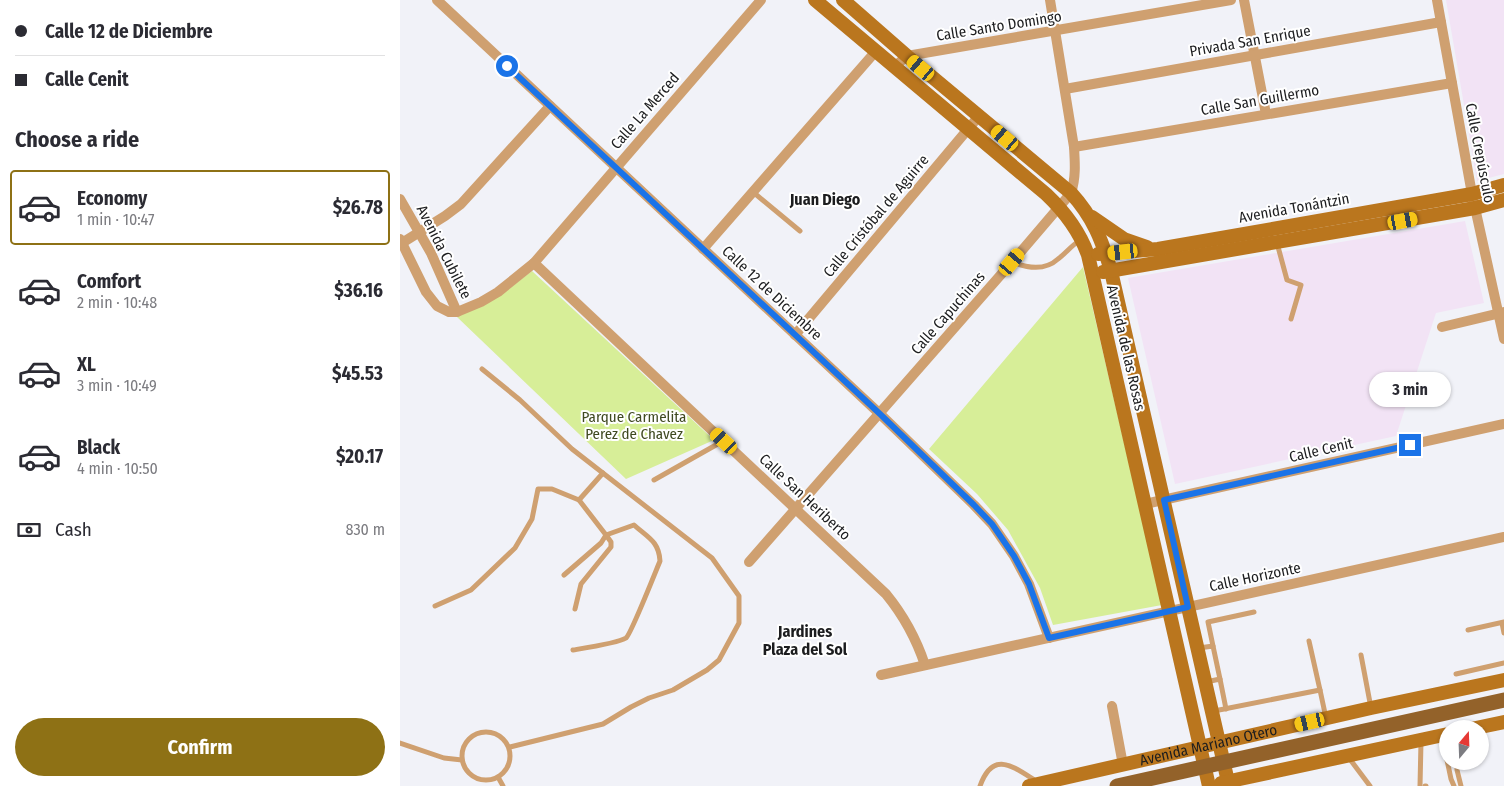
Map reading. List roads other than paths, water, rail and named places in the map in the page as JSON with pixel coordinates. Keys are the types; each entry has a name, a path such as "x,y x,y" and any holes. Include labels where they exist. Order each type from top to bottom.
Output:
{"main road":[{"name":"Avenida Mariano Otero","path":"1117,786 1500,701"}],"street":[{"name":"Calle 12 de Diciembre","path":"436,0 880,414 992,524 1005,541 1029,584 1049,638"},
{"name":"Calle La Merced","path":"457,312 481,302 498,292 534,263 761,0"},
{"name":"Avenida de las Rosas","path":"814,0 1046,194 1059,207 1082,239 1088,255 1170,611 1208,786"},
{"name":"Avenida de las Rosas","path":"843,0 1071,194 1089,215 1106,254 1111,271 1228,783"},
{"path":"1050,0 1074,147 1075,172 1071,194"},
{"name":"Calle Santo Domingo","path":"907,56 1056,32 1231,0"},
{"path":"1244,0 1266,114"},
{"name":"Calle Crepúsculo","path":"1437,0 1472,194 1501,313 1504,339"},
{"name":"Privada San Enrique","path":"1065,89 1441,22"},
{"path":"703,249 876,51"},
{"path":"894,67 907,56"},
{"name":"Calle San Guillermo","path":"1074,147 1452,83"},
{"path":"401,241 419,232 460,204 550,106"},
{"name":"Calle Cristóbal de Aguirre","path":"795,335 979,116"},
{"name":"Avenida Tonántzin","path":"1088,255 1158,249 1472,194 1504,185"},
{"name":"Calle Capuchinas","path":"749,562 1071,194"},
{"name":"Avenida Cubilete","path":"400,199 438,267 457,312"},
{"name":"Avenida Tonántzin","path":"1092,274 1475,208 1504,200"},
{"path":"1089,215 1124,239 1158,249"},
{"name":"Avenida Cubilete","path":"401,241 432,301 442,310 457,312"},
{"name":"Calle San Heriberto","path":"534,263 886,594 911,630 925,665"},
{"path":"1442,327 1501,313"},
{"name":"Calle Cenit","path":"1145,504 1504,424"},
{"name":"Calle Horizonte","path":"881,674 1504,538"},
{"name":"Avenida Mariano Otero","path":"1035,785 1326,718 1504,680"},
{"path":"1112,706 1123,765"},
{"path":"1489,725 1504,722"},
{"path":"1208,786 1439,735"}],"lane":[{"path":"753,192 800,231"},
{"path":"1012,262 1024,267 1046,266 1057,260 1082,239"},
{"path":"1277,242 1287,280 1301,285 1291,320"},
{"path":"482,369 520,400 572,449 712,558 739,596 739,623 719,660 707,670 673,690 648,698 603,724 510,748"},
{"path":"654,480 724,441"},
{"path":"579,500 603,473"},
{"path":"436,606 471,590 515,548 532,519 538,489 552,489 579,500 611,542 611,547 581,584 575,609"},
{"path":"564,575 600,543 606,535 634,525 652,540 659,552 660,561 628,637 618,642 608,642 573,650"},
{"path":"1226,709 1208,622 1254,612"},
{"path":"1468,630 1503,623 1504,633"},
{"path":"1308,641 1326,718"},
{"path":"1197,648 1213,646"},
{"path":"1361,655 1371,708"},
{"path":"1456,674 1504,663"},
{"path":"1205,682 1220,680"},
{"path":"1211,712 1320,690"},
{"path":"480,732 498,734 510,748 510,764 498,777 483,780 469,774 462,760 465,743 480,732"},
{"path":"1420,786 1421,739"},
{"path":"400,743 444,758 462,760"},
{"path":"1347,755 1370,786"},
{"path":"980,786 990,768 998,764 1010,765 1035,785"},
{"path":"1450,770 1454,786"},
{"path":"1457,770 1461,786"},
{"path":"498,777 504,786"}],"district":[{"name":"Juan Diego","path":"825,199"},
{"name":"Jardines Plaza del Sol","path":"805,640"}],"park label":[{"name":"Parque Carmelita Perez de Chavez","path":"634,426"}]}
